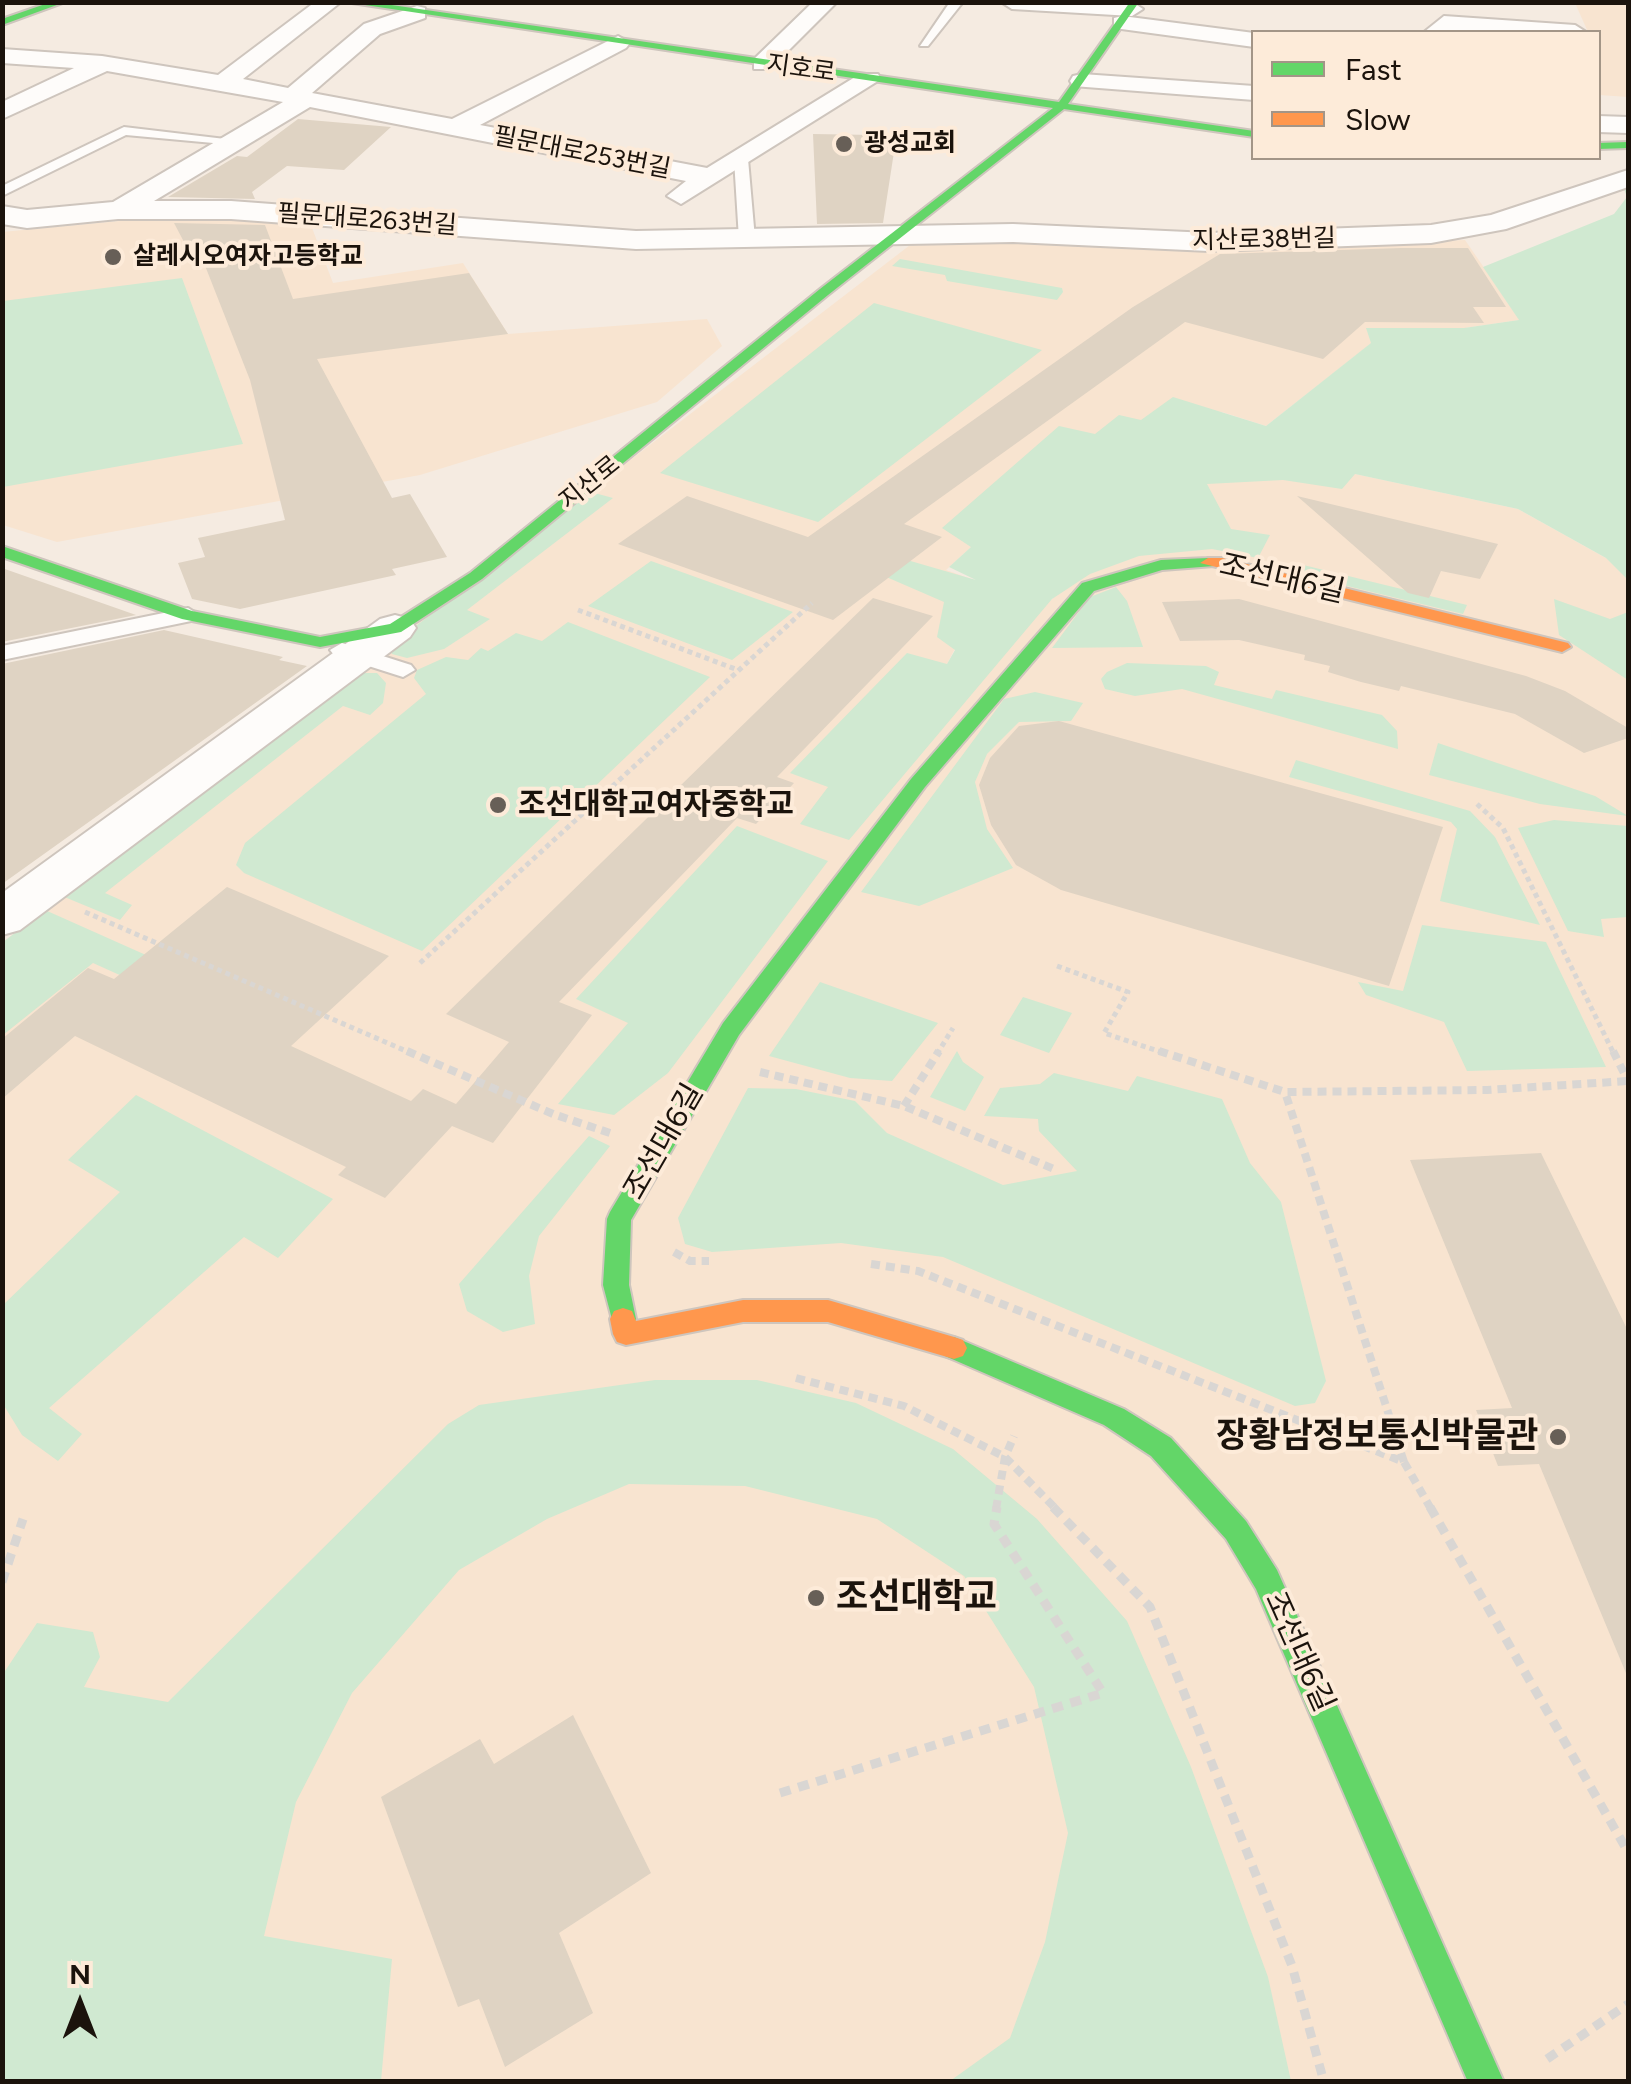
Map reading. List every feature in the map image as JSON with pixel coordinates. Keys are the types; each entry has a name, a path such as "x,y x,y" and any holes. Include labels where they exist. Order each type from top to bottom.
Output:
{"street":[{"path":"2,22 61,2"},
{"path":"224,83 330,2"},
{"name":"지호로","path":"349,2 1251,134"},
{"path":"299,98 372,30 460,2"},
{"path":"762,64 826,2"},
{"path":"1012,2 1129,12 1251,39"},
{"path":"1563,2 1574,30"},
{"name":"지산로","path":"20,905 339,649 399,649 476,576 892,238 1061,107 1129,12"},
{"path":"1437,30 1444,23 1546,30"},
{"name":"필문대로253번길","path":"455,128 618,43"},
{"name":"필문대로253번길","path":"7,60 102,63 224,83 710,177"},
{"path":"2,112 102,63"},
{"path":"616,238 869,79"},
{"path":"1082,81 1251,93"},
{"name":"필문대로263번길","path":"118,210 299,98"},
{"path":"1601,124 1628,126"},
{"path":"1601,146 1628,145"},
{"name":"지산로38번길","path":"892,238 938,232 1209,242 1418,235 1496,223 1628,178"},
{"name":"필문대로263번길","path":"11,219 118,210 230,210 616,238 892,238"},
{"path":"2,551 188,615 339,649"},
{"name":"조선대6길","path":"1486,2082 1267,1580 1236,1530 1161,1447 1114,1416 989,1361 907,1331 828,1311 743,1311 626,1334 616,1285 615,1247 619,1219 730,1028 918,783 1072,600 1088,587 1122,573 1161,566 1222,563 1562,647"}],"lane":[{"path":"924,43 957,2"},
{"path":"2,192 124,131 235,141"},
{"path":"741,160 747,239"},
{"path":"2,654 188,615"}],"path":[{"path":"420,963 812,602"},
{"path":"578,610 738,670"},
{"path":"1057,966 1128,992 1104,1033 1285,1092 1488,1090 1628,1082 1504,828 1477,804"},
{"path":"20,905 624,1138"},
{"path":"904,1106 953,1028"},
{"path":"744,1068 904,1106 1054,1169"},
{"path":"1285,1092 1404,1462 1628,1852"},
{"path":"663,1238 674,1253 690,1261 720,1261"},
{"path":"854,1261 918,1272 1404,1462"},
{"path":"796,1378 904,1406 1005,1457 1150,1606 1292,1966 1324,2082"},
{"path":"780,1793 1103,1693 994,1524 1005,1457 1014,1436"},
{"path":"2,1582 23,1518"},
{"path":"1532,2071 1628,2004"}],"shaded area":[{"path":"1575,3 1628,3 1628,97 1601,95 1601,30 1587,30"},
{"path":"130,220 309,220 333,283 463,263 508,334 707,319 722,346 657,402 420,475 57,542 3,525 2,232"},
{"name":"조선대학교","path":"1046,238 1192,250 1465,240 1520,320 1465,328 1367,329 1372,343 1266,426 1222,412 1088,440 946,570 988,585 947,664 1052,599 1198,469 1323,467 1518,509 1606,558 1628,551 1628,2081 3,2082 3,942 914,242"}],"green space":[{"path":"1628,182 1628,580 1606,558 1518,509 1355,474 1342,489 1283,480 1207,484 1231,529 1270,535 1258,558 1212,549 1139,556 1090,574 1052,599 849,840 800,824 828,787 790,773 907,653 947,664 955,650 937,637 944,602 884,576 883,553 976,580 949,567 971,547 942,528 1059,426 1095,434 1119,415 1141,420 1173,397 1266,426 1371,343 1366,328 1464,328 1519,320 1483,267 1614,214 1627,197 1622,183"},
{"path":"900,259 1062,288 1063,292 1057,300 947,281 945,275 892,266"},
{"path":"182,278 243,444 3,487 3,301"},
{"path":"874,303 1042,350 818,522 660,473"},
{"path":"591,492 613,498 467,610 490,619 444,649 407,658 392,654 391,645"},
{"path":"651,561 793,612 732,660 588,606"},
{"path":"1291,562 1467,605 1463,614 1285,571"},
{"path":"1116,587 1127,601 1143,647 1052,648 1090,597"},
{"path":"1554,599 1610,619 1628,612 1628,680 1559,635"},
{"path":"568,622 710,677 422,951 244,873 236,865 245,843 426,694 414,678 417,670 446,657 468,660 481,648 488,651 516,633 542,641"},
{"path":"1127,663 1206,666 1219,672 1214,685 1272,699 1276,690 1382,715 1397,731 1398,749 1182,689 1135,696 1105,689 1101,679"},
{"path":"355,673 377,673 386,683 383,703 370,715 343,706 105,893 132,905 120,920 62,896"},
{"path":"1035,692 1083,703 1071,721 1019,722 987,754 975,782 987,829 1013,868 919,906 861,892 1004,699"},
{"path":"1438,743 1595,796 1628,816 1540,804 1429,775"},
{"path":"1296,760 1470,811 1495,837 1540,925 1440,901 1457,829 1451,822 1289,777"},
{"path":"1554,820 1628,826 1628,917 1601,919 1604,937 1568,931 1518,828"},
{"path":"737,826 828,861 668,1073 614,1115 558,1104 628,1023 576,999"},
{"path":"45,910 267,1009 144,986 93,963 3,1035 3,942"},
{"path":"1422,925 1546,942 1606,1067 1467,1071 1444,1022 1366,995 1358,982 1403,991"},
{"path":"820,982 938,1023 892,1081 850,1078 769,1056"},
{"path":"1023,997 1072,1013 1049,1053 1000,1035"},
{"path":"957,1051 963,1062 984,1077 965,1111 930,1097"},
{"path":"1054,1073 1128,1091 1137,1076 1222,1099 1250,1163 1281,1202 1326,1381 1315,1403 1295,1406 943,1257 841,1243 712,1252 685,1244 678,1218 748,1088 796,1089 855,1101 887,1133 1003,1185 1077,1171 1039,1131 1038,1119 984,1116 1000,1088 1040,1084"},
{"path":"136,1095 333,1199 278,1258 244,1237 49,1408 82,1434 58,1461 22,1435 3,1404 3,1305 120,1192 68,1160"},
{"path":"589,1136 610,1146 539,1236 529,1276 535,1324 503,1332 467,1311 459,1284"},
{"path":"655,1380 757,1380 856,1403 953,1449 1037,1519 1127,1621 1191,1767 1268,1977 1291,2081 950,2081 1010,2038 1045,1942 1068,1833 1034,1687 964,1576 877,1519 745,1486 629,1484 547,1519 459,1570 352,1693 296,1802 264,1936 392,1959 381,2081 3,2081 3,1674 37,1623 93,1632 100,1657 84,1687 168,1702 448,1424 479,1405"}],"building":[{"path":"298,119 391,127 344,170 287,166 252,192 255,199 168,197 237,156 247,157"},
{"path":"813,134 875,135 894,152 883,223 817,224"},
{"path":"174,223 265,225 293,299 469,273 508,334 317,359 392,498 410,494 447,557 392,569 396,575 240,609 192,599 178,563 205,557 198,538 285,520 250,380 202,258 193,259"},
{"path":"1468,248 1506,307 1473,307 1484,323 1365,322 1323,359 1185,322 904,524 942,537 833,620 618,544 687,496 808,537 1133,307 1220,254"},
{"path":"1297,496 1498,544 1480,579 1441,571 1429,598 1408,593"},
{"path":"2,568 136,615 2,642"},
{"path":"873,598 933,616 777,777 794,783 756,824 737,818 559,1002 592,1015 493,1143 452,1126 385,1198 338,1175 346,1167 75,1036 2,1099 2,1039 88,968 114,979 227,887 389,956 291,1046 411,1101 423,1089 456,1104 509,1042 446,1014"},
{"path":"1239,599 1526,676 1565,691 1628,728 1628,738 1584,753 1515,714 1401,686 1399,691 1361,682 1328,672 1330,666 1304,660 1305,655 1239,640 1180,641 1162,602"},
{"path":"164,630 307,666 2,884 2,664"},
{"path":"1059,721 1443,827 1389,986 1061,890 1016,865 991,825 979,785 990,758 1019,726"},
{"name":"장황남정보통신박물관","path":"1541,1153 1628,1331 1628,1678 1539,1464 1498,1466 1476,1410 1512,1408 1410,1160"},
{"path":"573,1715 651,1873 559,1933 593,2013 505,2067 479,1999 458,2007 381,1797 480,1739 494,1764"}],"traffic: fast":[{"path":"2,22 61,2"},
{"path":"349,2 1251,134"},
{"path":"2,551 188,615 320,642 395,628 476,576 824,292 1061,107 1135,2"},
{"path":"1601,146 1628,145"},
{"path":"623,1319 616,1285 619,1219 731,1029 918,783 1088,587 1161,565 1208,563"},
{"path":"954,1348 1114,1417 1161,1447 1236,1530 1267,1580 1486,2082"}],"traffic: slow":[{"path":"1208,563 1222,563 1562,647"},
{"path":"623,1319 626,1334 743,1311 828,1311 954,1348"}],"place":[{"name":"광성교회","path":"844,144"},
{"name":"살레시오여자고등학교","path":"113,257"},
{"name":"조선대학교여자중학교","path":"498,805"},
{"name":"장황남정보통신박물관","path":"1558,1437"},
{"name":"조선대학교","path":"816,1598"}]}
